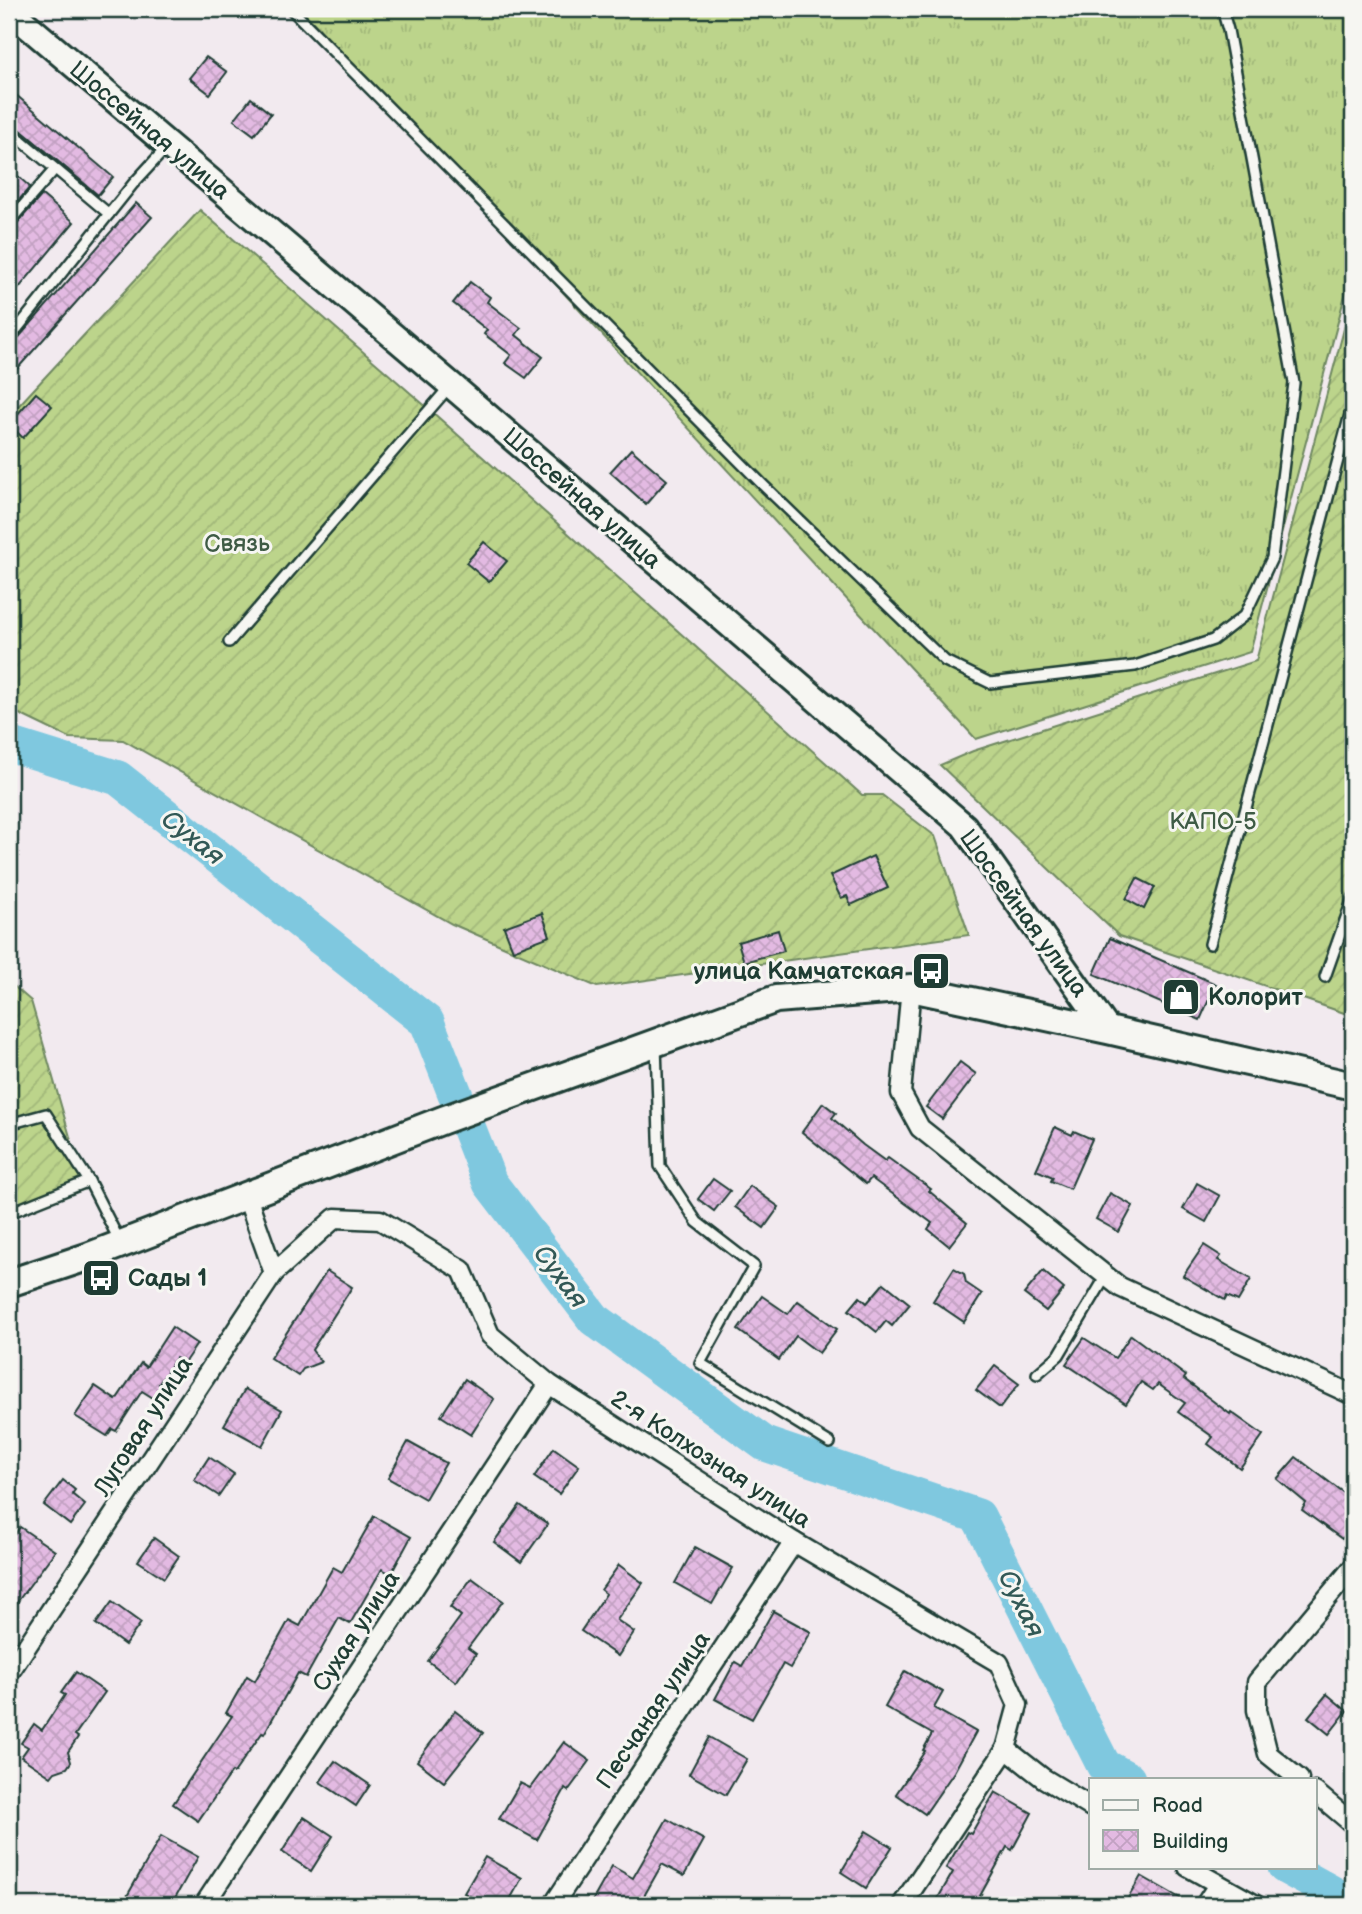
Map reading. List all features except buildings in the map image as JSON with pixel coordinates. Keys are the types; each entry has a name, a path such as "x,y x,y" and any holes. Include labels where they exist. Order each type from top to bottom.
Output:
{"main road":[{"path":"9,1283 121,1244 443,1120 776,999 911,988 1353,1086"}],"street":[{"name":"Шоссейная улица","path":"9,10 964,826 1108,1030"},
{"path":"911,988 901,1093 920,1128 1120,1287 1353,1395"},
{"path":"247,1197 274,1273"},
{"name":"2-я Колхозная улица","path":"274,1273 335,1218 380,1220 462,1270 490,1335 549,1384 794,1542 999,1663 1018,1705 1006,1748 902,1905"},
{"name":"Луговая улица","path":"9,1673 274,1273"},
{"name":"Сухая улица","path":"204,1905 549,1384"},
{"name":"Песчаная улица","path":"553,1905 794,1542"},
{"path":"1298,1778 1268,1754 1257,1710 1257,1682 1353,1567"},
{"path":"1006,1748 1043,1778 1089,1806"},
{"path":"1316,1793 1353,1824"},
{"path":"1190,1868 1256,1905"},
{"path":"1205,1905 1218,1885"}],"lane":[{"path":"291,9 764,486 945,661 990,683 1135,666 1213,640 1245,615 1272,558 1294,383 1222,9"},
{"path":"9,130 109,214"},
{"path":"9,339 133,184 169,146"},
{"path":"9,222 55,169"},
{"path":"229,642 451,385"},
{"path":"1210,944 1353,403"},
{"path":"1325,976 1353,898"},
{"path":"656,1043 660,1166 697,1222 754,1266 700,1363 830,1443"},
{"path":"9,1124 46,1114 89,1181 121,1244"},
{"path":"9,1213 89,1181"},
{"path":"1037,1374 1059,1355 1106,1276"}],"green space":[{"path":"301,9 1353,9 1353,265 1250,652 976,739"},
{"name":"Связь","path":"200,210 430,410 862,795 882,795 935,836 969,935 597,987 452,924 123,740 69,738 9,709 9,416"},
{"name":"КАПО-5","path":"1353,295 1353,1016 1119,936 940,765 973,751 1256,661"},
{"path":"9,982 31,1001 85,1189 9,1215"}],"waterway":[{"name":"Сухая","path":"9,744 118,778 427,1022 490,1183 594,1319 765,1444 978,1516 1104,1766 1126,1778"},
{"name":"Сухая","path":"1287,1868 1353,1904"}],"place":[{"name":"улица Камчатская","path":"931,971"},
{"name":"Колорит","path":"1181,997"},
{"name":"Сады 1","path":"101,1278"}]}
